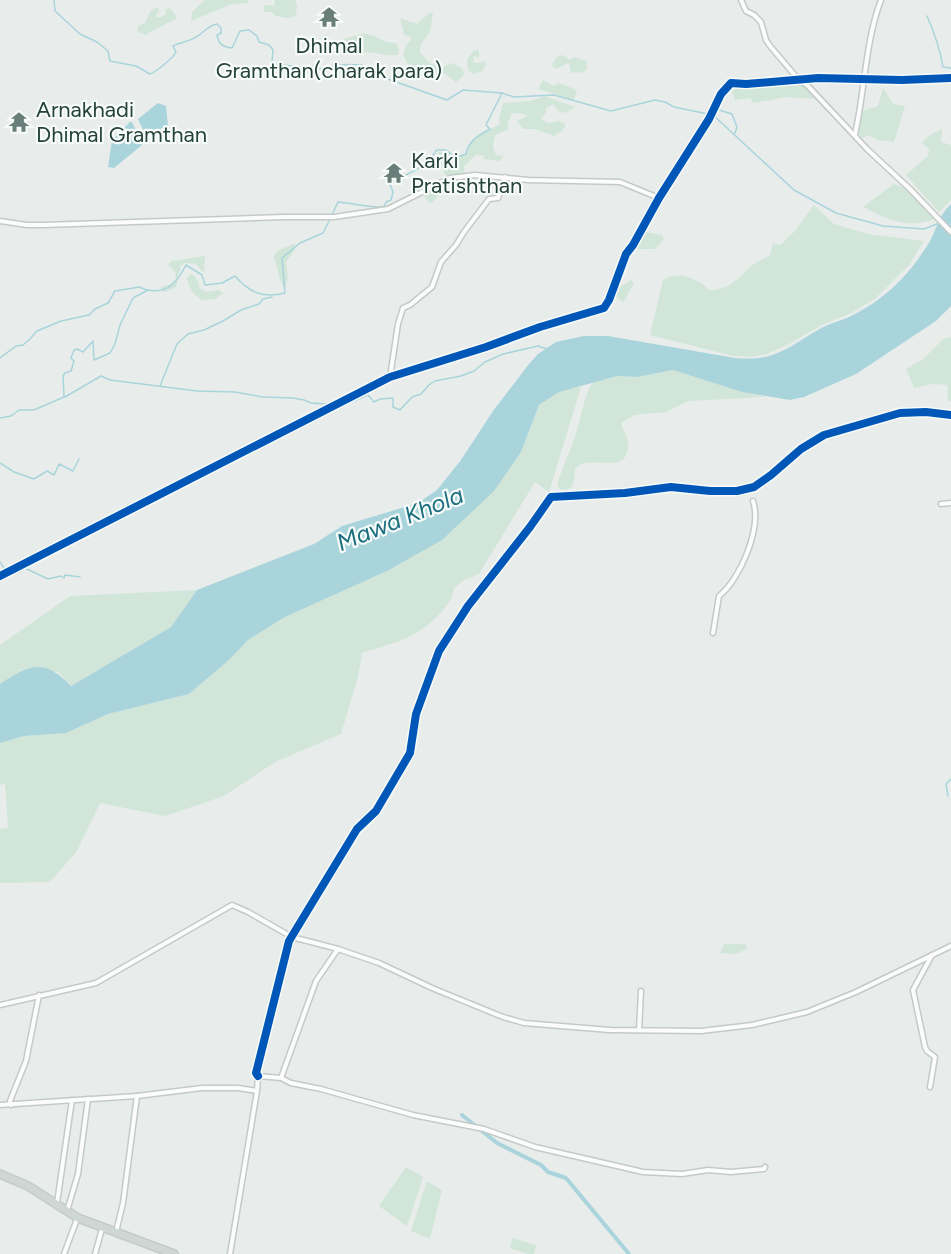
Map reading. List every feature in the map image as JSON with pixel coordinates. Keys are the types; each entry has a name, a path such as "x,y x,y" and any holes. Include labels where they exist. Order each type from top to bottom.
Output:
{"main road":[{"path":"0,1174 28,1186 78,1218 174,1254"}],"street":[{"path":"741,0 746,11 761,22 770,46 798,79 807,85 951,232"},
{"path":"855,135 874,21 881,0"},
{"path":"0,576 390,377 604,308 624,258 709,118 720,94 731,83 818,78 951,78"},
{"path":"0,221 27,225 334,217 388,209 450,178 475,174 566,182 620,182 659,198"},
{"path":"390,377 398,324 403,308 432,287 441,262 489,199 498,198 505,177"},
{"path":"230,1254 257,1091 258,1076 256,1073 285,956 292,937 313,899 334,871 357,829 376,811 410,753 416,714 439,651 481,589 530,526 550,496 625,493 671,487 737,491 754,487 801,449 824,435 900,413 926,412 951,415"},
{"path":"714,633 719,596 726,591 744,560 754,533 755,507 753,501"},
{"path":"942,504 951,503"},
{"path":"0,1005 96,983 232,905 292,937 379,963 503,1017 524,1023 639,1030 701,1031 752,1025 807,1012 856,992 951,946"},
{"path":"280,1078 316,981 338,949"},
{"path":"930,1087 934,1057 925,1047 913,990 932,955"},
{"path":"639,1030 641,991"},
{"path":"11,1105 10,1101 26,1061 39,995"},
{"path":"258,1076 280,1078 291,1083 414,1115 483,1129 535,1147 643,1172 682,1174 708,1170 731,1172 764,1169 765,1167"},
{"path":"0,1105 137,1096 202,1088 238,1088 257,1091"},
{"path":"116,1233 123,1203 137,1096"},
{"path":"67,1211 78,1174 88,1099"},
{"path":"57,1204 72,1100"},
{"path":"64,1254 78,1218"},
{"path":"95,1254 102,1228"}],"green space":[{"path":"205,0 248,0 249,3 232,4 191,21 192,12"},
{"path":"275,0 295,0 296,15 286,18 275,16 272,12 264,12 264,5 274,6"},
{"path":"158,7 157,17 166,14 165,11 168,8 177,18 145,35 137,31 138,26 145,23 151,10"},
{"path":"429,13 433,13 430,32 421,44 420,52 429,63 443,67 452,63 463,69 464,75 456,82 444,73 437,73 432,77 423,72 422,74 407,63 403,55 411,40 409,36 404,35 400,18 417,24"},
{"path":"364,33 396,43 399,49 398,55 362,53 344,39"},
{"path":"479,50 479,58 474,56 473,62 485,61 486,65 482,71 473,74 468,69 467,59 473,51"},
{"path":"562,55 570,60 574,57 587,61 587,68 583,73 571,73 569,63 556,69 552,65 557,57"},
{"path":"543,80 553,86 559,83 577,90 574,100 538,89"},
{"path":"800,82 813,94 814,99 787,97 753,103 750,98 735,100 732,91 739,87"},
{"path":"883,88 893,104 905,106 894,142 877,140 869,135 862,138 858,133 862,111 878,106"},
{"path":"545,96 575,107 565,113 558,111 553,104 546,108 541,119 548,123 559,121 566,124 562,131 554,136 535,129 523,129 517,121 528,116 512,113 508,129 495,135 493,147 496,155 504,156 499,161 484,159 483,155 476,155 464,166 465,175 453,177 444,174 442,166 434,158 439,152 445,150 451,152 454,158 465,154 475,139 500,124 499,118 503,103 531,101"},
{"path":"942,129 941,142 951,145 951,200 939,212 906,175 928,156 929,149 922,143 928,136"},
{"path":"437,184 438,197 430,204 421,192"},
{"path":"894,184 906,189 935,219 915,223 898,222 863,207"},
{"path":"814,205 834,224 868,234 924,241 909,265 876,298 851,313 822,325 767,354 752,357 733,356 650,335 663,280 675,276 688,277 709,290 727,286 754,264 770,255 773,243 780,245 795,231"},
{"path":"641,231 662,235 664,239 655,249 634,249 633,246"},
{"path":"295,243 295,250 286,262 288,277 285,288 273,257 279,250"},
{"path":"205,256 204,273 196,264 185,263 181,265 176,287 162,291 161,287 171,284 176,279 175,272 168,264 172,261"},
{"path":"191,274 195,276 200,288 206,292 218,290 223,293 215,299 202,300 189,285 187,278"},
{"path":"631,280 634,283 623,303 612,292"},
{"path":"951,337 951,401 948,401 947,385 932,384 914,388 906,369 922,360 943,339"},
{"path":"673,370 742,392 766,397 689,401 666,412 634,415 621,423 628,442 626,455 622,460 615,463 581,464 575,469 571,487 565,490 560,489 557,485 576,434 585,399 593,382 617,376 637,377"},
{"path":"581,387 549,492 535,482 479,574 464,580 454,588 448,603 429,624 407,638 362,653 358,677 341,734 275,762 224,796 165,816 100,803 77,851 50,882 0,883 0,829 8,828 5,784 0,785 0,743 24,736 66,733 108,714 189,694 230,659 248,640 285,617 387,571 521,452 539,405 559,392"},
{"path":"197,590 171,627 71,686 58,672 23,670 0,684 0,645 70,596"},
{"path":"724,944 746,944 747,949 736,954 720,953"},
{"path":"406,1167 423,1177 407,1226 379,1206"},
{"path":"427,1181 442,1190 430,1239 411,1231"},
{"path":"513,1238 536,1245 534,1254 510,1248"}],"water":[{"path":"158,103 166,106 168,125 146,136 138,119"},
{"path":"130,122 142,145 114,168 108,167 112,140"},
{"name":"Mawa Khola","path":"951,204 951,306 936,321 856,374 804,397 790,400 742,392 673,370 637,377 617,376 559,392 539,405 521,452 494,491 442,540 387,571 285,617 248,640 230,659 189,694 108,714 66,733 24,736 0,743 0,684 11,677 29,668 45,668 53,671 71,686 171,627 197,590 314,544 342,526 418,503 437,490 529,364 538,354 556,342 584,336 608,336 735,358 762,358 772,355 823,327 853,315 887,292 918,260 941,216"}],"waterway":[{"path":"54,0 55,11 80,34 97,42 108,51 110,61 136,66 150,74 174,55 176,52 173,46 193,39 217,24 221,28 221,33 217,35 222,45 232,48 240,31 249,30 257,36 259,42 269,45 273,50 272,62 276,64 308,68 314,66 320,69 341,65 362,65 368,72 447,100 463,90 502,93 514,97 554,95 611,111 655,100 665,102 674,107 713,115 794,190 836,213 883,226 924,229 937,224"},
{"path":"927,16 943,67 951,68"},
{"path":"332,215 338,202 384,207 386,202 391,200 393,192 390,184 420,167 437,150 447,151 454,158 466,154 472,142 490,129 486,125 502,93"},
{"path":"716,109 732,114 737,127 735,133"},
{"path":"0,418 11,416 19,410 34,410 64,397 63,376 71,371 74,361 71,358 74,350 83,352 93,341 94,360 110,353 133,298 148,290 161,290 172,285 186,265 202,275 205,285 222,283 235,276 257,293 270,295 285,293 282,258 300,243 323,233 330,219"},
{"path":"0,358 16,346 23,345 37,331 61,321 89,315 95,309 108,303 115,291 139,287 147,290"},
{"path":"160,386 177,344 188,334 204,330 241,310 259,304 263,299 272,297"},
{"path":"340,407 368,395 374,402 393,398 393,407 400,410 412,397 421,394 435,381 474,371 485,362 503,354 538,346 547,349"},
{"path":"65,397 101,376 110,380 197,391 235,392 326,404"},
{"path":"47,550 78,531 321,409 330,402"},
{"path":"143,505 339,407"},
{"path":"0,463 14,472 34,479 47,471 54,475 59,464 73,471 79,459"},
{"path":"8,576 83,536"},
{"path":"0,562 6,571"},
{"path":"27,569 48,579 61,576 64,578 65,575 80,577"},
{"path":"948,796 946,784 951,779"},
{"path":"462,1115 497,1143 541,1165 548,1172 566,1178 629,1254"}],"cycle path":[{"path":"0,576 390,377 604,308 626,254 709,119 721,94 731,83 746,84 818,78 902,80 951,78"},
{"path":"258,1076 256,1073 289,941 357,829 376,811 410,753 416,714 439,651 468,606 551,497 625,493 671,487 737,491 754,487 801,449 824,435 900,413 926,412 951,415"}],"place":[{"name":"Dhimal Gramthan(charak para)","path":"329,17"},
{"name":"Arnakhadi Dhimal Gramthan","path":"19,122"},
{"name":"Karki Pratishthan","path":"394,173"}]}
